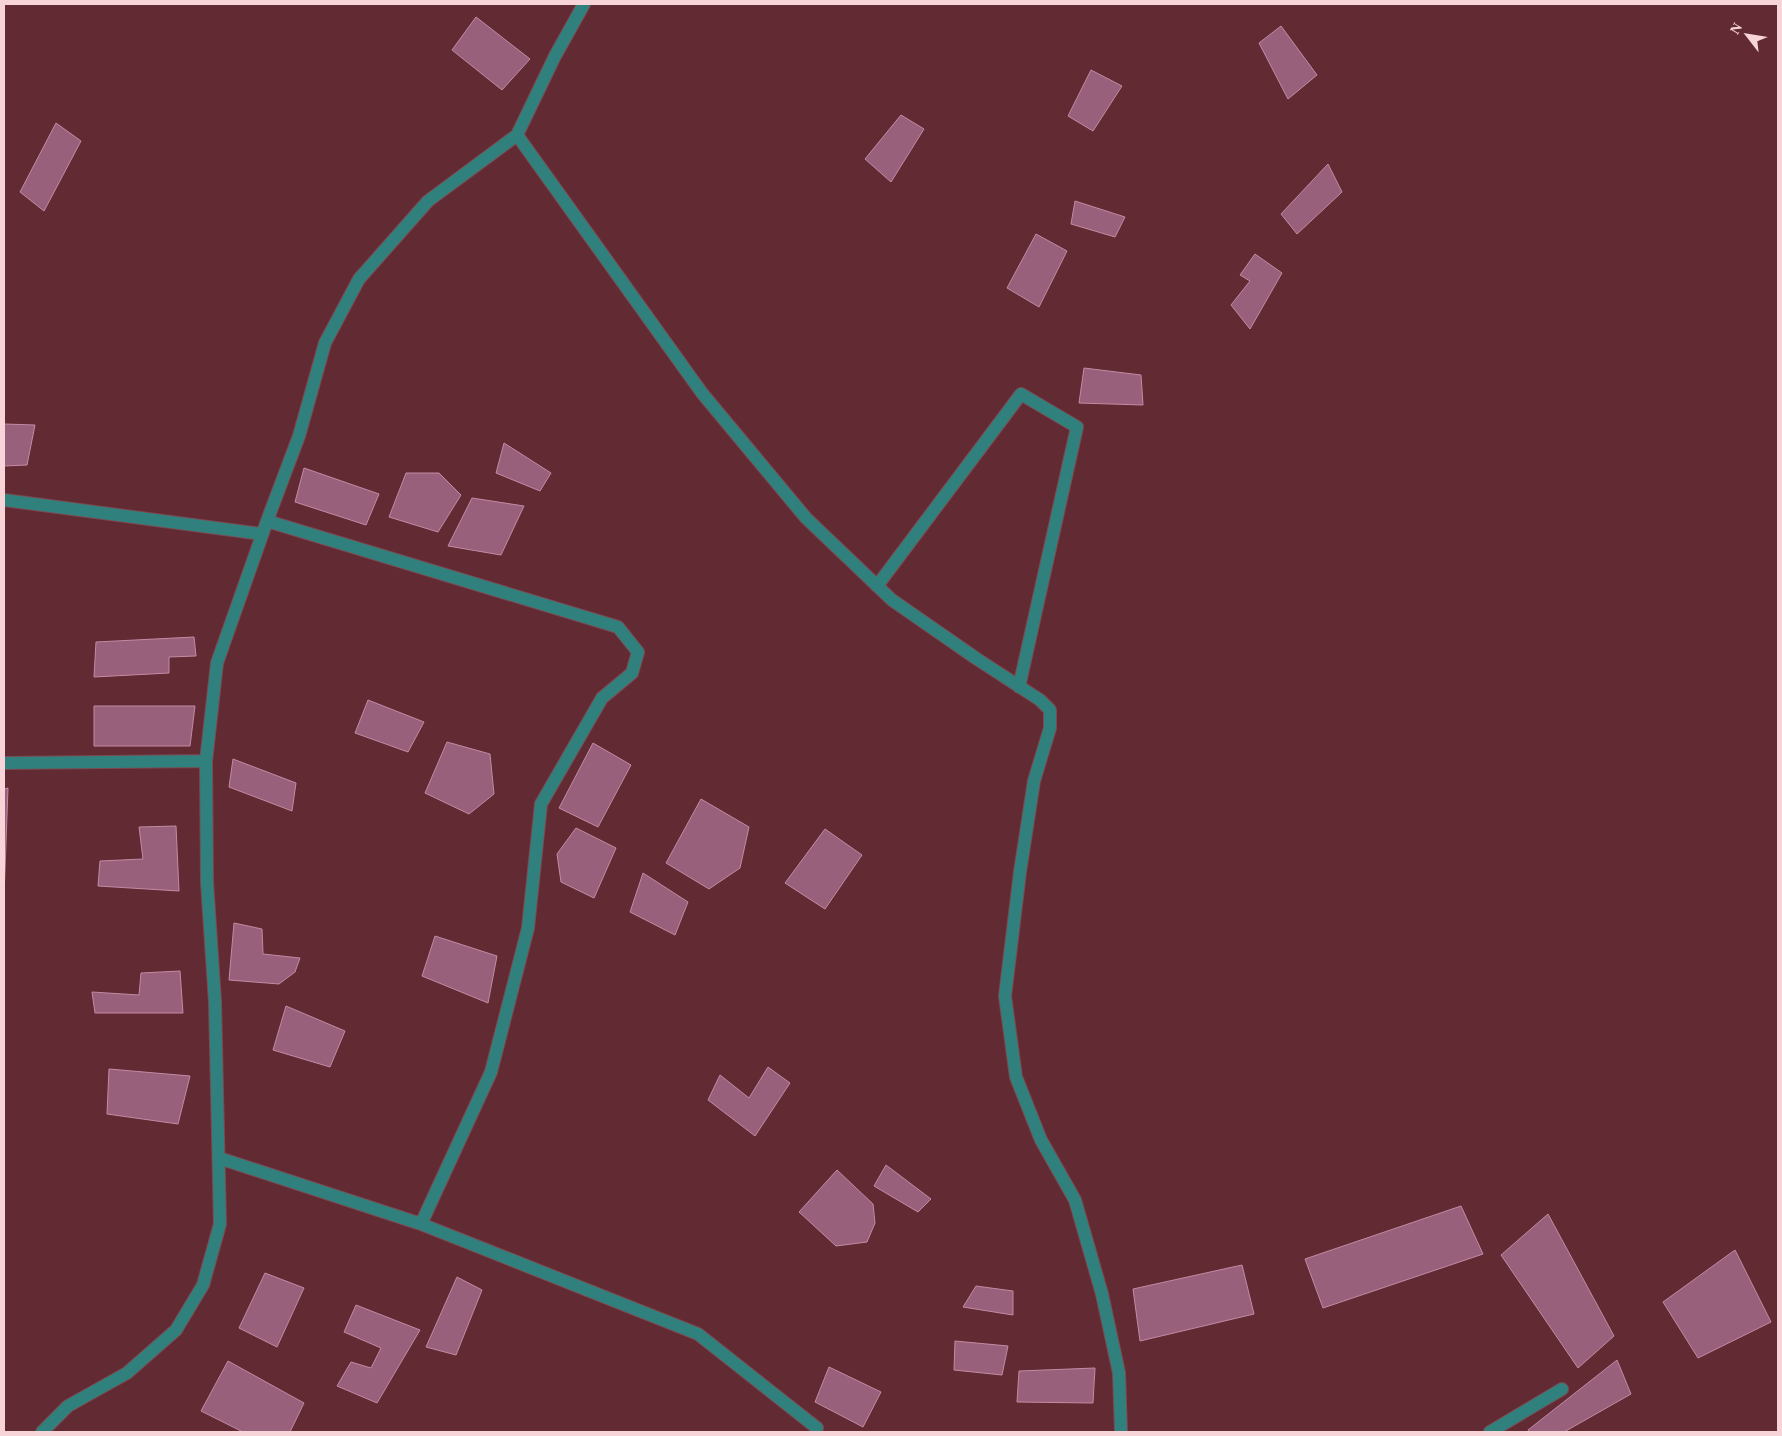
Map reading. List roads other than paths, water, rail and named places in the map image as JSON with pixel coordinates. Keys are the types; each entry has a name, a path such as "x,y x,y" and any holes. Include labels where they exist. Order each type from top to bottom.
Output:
{"street":[{"path":"42,1432 68,1406 128,1373 176,1330 204,1285 220,1224 215,1002 207,882 206,761 217,663 266,521 299,436 325,343 359,280 428,201 517,134 555,56 584,4"},
{"path":"517,134 702,393 806,518 877,586 900,605 1040,700 1050,710 1050,728 1034,781 1020,872 1005,996 1016,1077 1041,1140 1075,1200 1102,1294 1119,1374 1121,1432"},
{"path":"877,586 1022,394 1077,427 1019,687"},
{"path":"4,500 262,534"},
{"path":"266,521 618,627 638,652 632,674 602,698 541,804 528,928 491,1072 421,1224"},
{"path":"4,763 206,761"},
{"path":"218,1158 421,1224 698,1334 817,1428"},
{"path":"1490,1432 1562,1389"}]}
